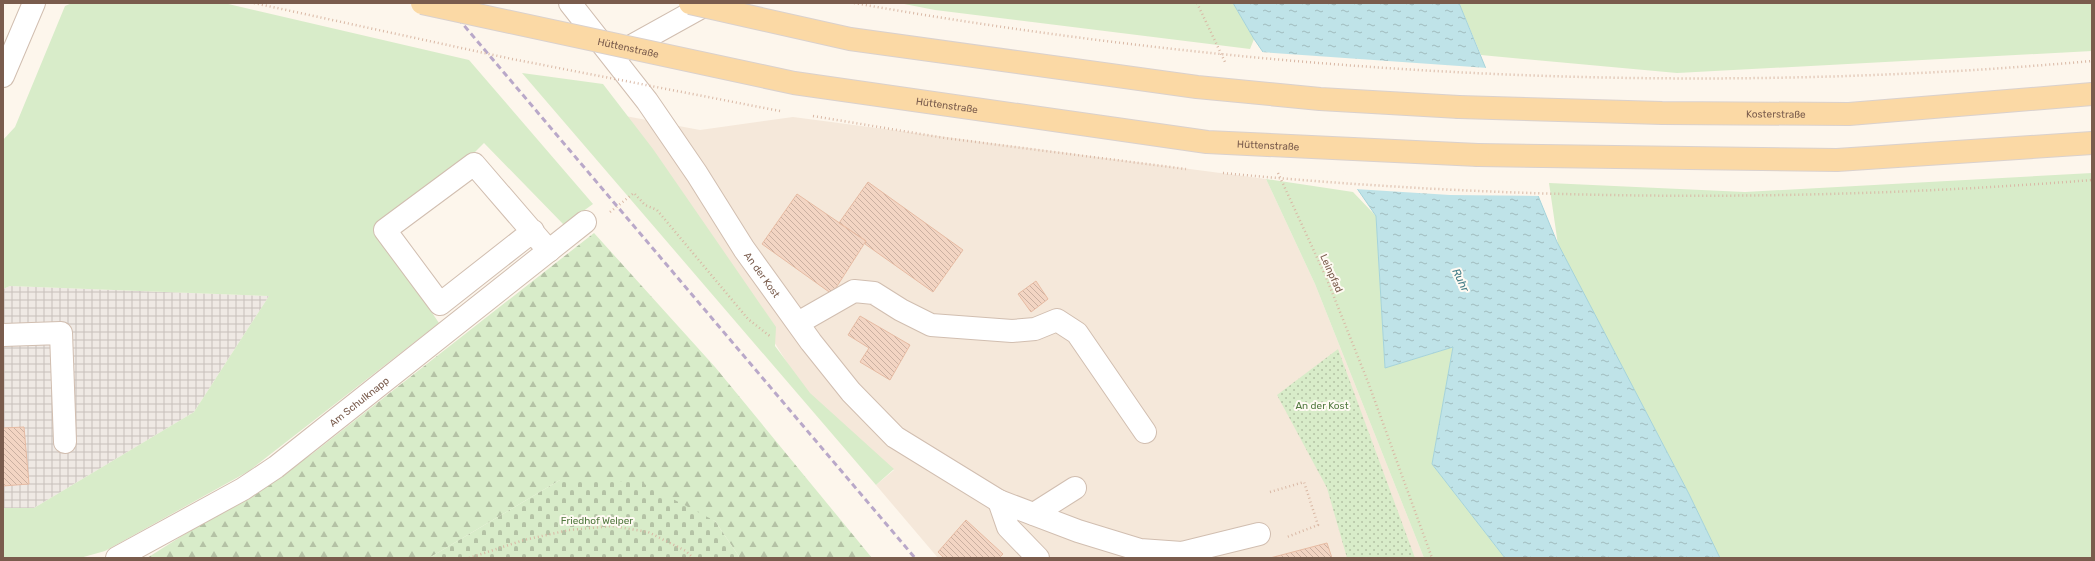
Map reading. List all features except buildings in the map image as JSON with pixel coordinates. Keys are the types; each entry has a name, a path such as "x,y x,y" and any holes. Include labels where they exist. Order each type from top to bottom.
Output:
{"main road":[{"name":"Hüttenstraße","path":"422,3 794,82 1207,142 1478,155 1837,160 2092,143"},
{"name":"Kosterstraße","path":"690,3 850,39 1197,87 1320,99 1459,107 1662,112 1849,114 2092,94"}],"street":[{"path":"3,76 34,3"},
{"name":"An der Kost","path":"570,3 647,101 697,174 744,249 811,342 851,392 895,437 954,475 999,501 1078,531 1140,550 1182,553 1259,534"},
{"path":"613,56 709,3"},
{"path":"532,231 440,304 385,230 474,164 532,231 549,251"},
{"name":"Am Schulknapp","path":"117,558 243,489 276,467 585,222"},
{"path":"798,324 854,291 874,293 901,310 931,325 1012,331 1035,329 1057,320 1077,333 1145,432"},
{"path":"3,336 61,333 65,442"},
{"path":"1034,514 1075,488"},
{"path":"999,501 1008,527 1038,558"}],"path":[{"path":"854,3 959,22 1243,58 1437,72 1547,76 1692,78 1816,76 1941,72 2092,61"},
{"path":"1197,3 1226,62"},
{"name":"Leinpfad","path":"1275,168 1326,277 1368,382 1432,558"},
{"path":"585,222 604,218 634,194 645,205 658,210 748,319 774,339 811,342"},
{"path":"1259,534 1286,538 1318,525 1304,482 1270,492"},
{"path":"469,558 524,540 569,530 612,526 648,532 686,551 693,558"}],"shaded area":[{"path":"620,115 700,130 793,117 1266,179 1315,284 1424,558 938,558 876,485 894,470 819,414 710,239"},
{"path":"10,286 269,296 194,412 34,508 3,508 3,289"}],"green space":[{"path":"72,3 224,3 469,60 593,204 564,225 484,143 461,166 380,236 439,323 249,471 105,551 80,558 3,558 3,508 34,508 194,412 269,296 10,286 3,289 3,140 15,127 65,6"},
{"path":"899,3 1233,3 1254,39 1250,49 935,10"},
{"path":"1459,3 2092,3 2092,51 1677,73 1481,55"},
{"path":"522,73 603,84 653,149 776,327 775,346 810,393 894,469 876,485"},
{"path":"2092,173 2092,558 1720,558 1689,494 1558,245 1549,183 1745,192"},
{"path":"1266,179 1353,192 1376,216 1385,368 1453,347 1432,464 1505,558 1424,558 1315,284"},
{"path":"594,233 715,367 872,558 740,558 715,521 560,480 429,558 147,558 312,454"},
{"name":"An der Kost","path":"1338,349 1415,558 1347,558 1327,488 1277,395"},
{"name":"Friedhof Welper","path":"560,480 640,482 715,521 740,558 429,558"}],"water":[{"name":"Ruhr","path":"1233,3 1459,3 1557,242 1689,494 1720,558 1505,558 1432,464 1453,347 1385,368 1376,216 1254,39"}],"pier":[{"path":"1261,52 1488,68 1541,196 1450,195 1355,189"}],"railway":[{"path":"445,3 915,558"}]}
